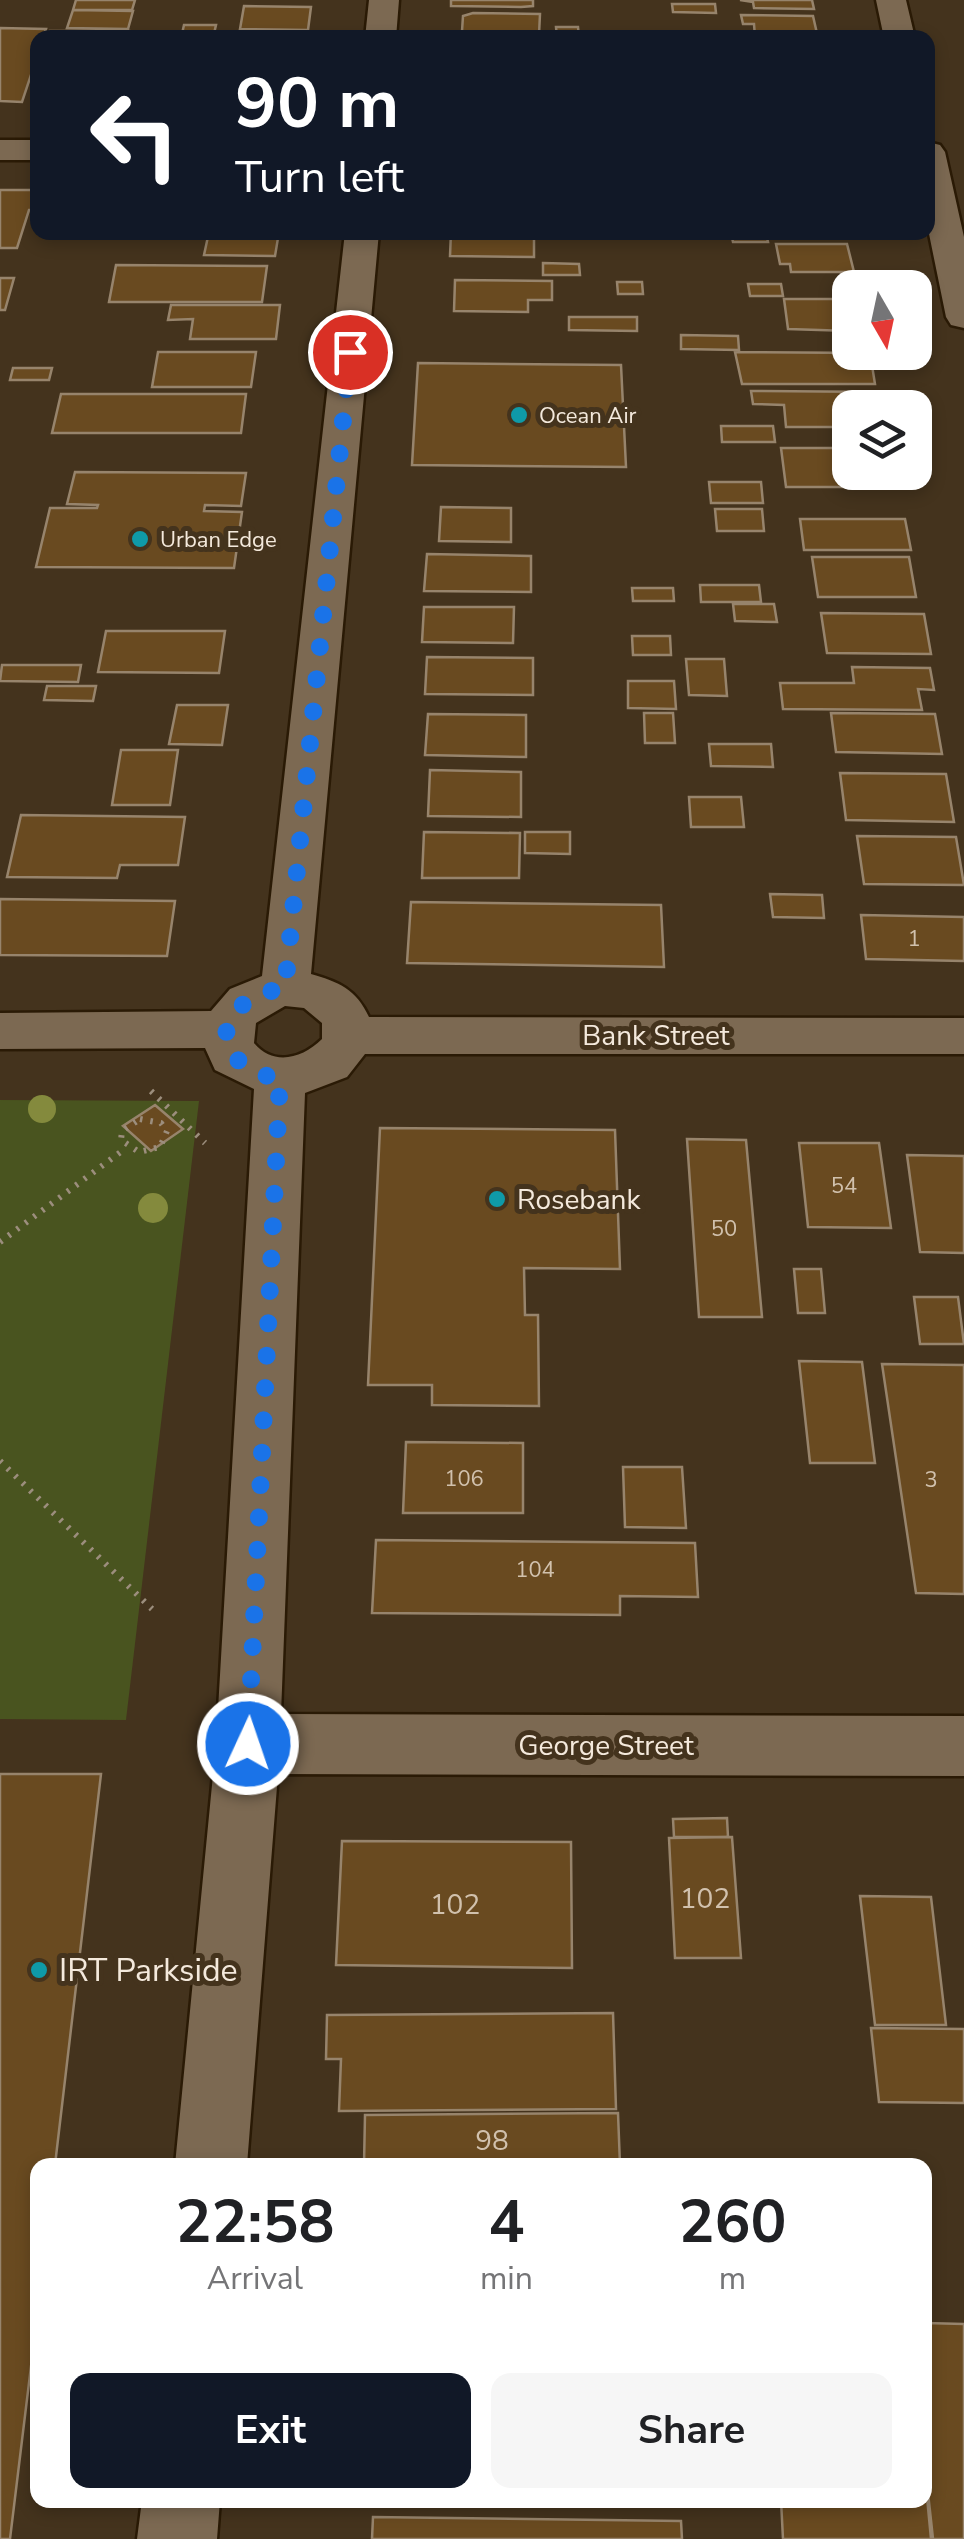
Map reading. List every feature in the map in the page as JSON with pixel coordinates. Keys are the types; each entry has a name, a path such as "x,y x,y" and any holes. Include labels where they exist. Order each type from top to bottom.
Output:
{"street":[{"path":"381,30 384,0"},
{"path":"891,0 898,30"},
{"path":"0,150 30,150"},
{"path":"937,159 964,317"},
{"path":"285,988 361,240"},
{"path":"285,988 318,992 332,1000 342,1010 349,1035 334,1061 300,1076 280,1078 262,1075 233,1057 226,1030 240,1006 253,997 285,988"},
{"path":"0,1030 226,1030"},
{"name":"Bank Street","path":"349,1035 964,1036"},
{"path":"212,2158 248,1744 280,1078"},
{"name":"George Street","path":"248,1744 964,1746"},
{"path":"177,2539 180,2508"}],"path":[{"path":"151,1091 204,1143"},
{"path":"161,1123 167,1130 160,1147 142,1154 126,1148 120,1140 129,1124 140,1120 161,1123 176,1115"},
{"path":"0,1242 126,1148"},
{"path":"0,1461 152,1609"}],"green space":[{"path":"0,1100 199,1101 126,1720 0,1719"}],"building":[{"path":"76,0 135,0 132,10 73,10"},
{"path":"451,0 533,0 533,6 451,6"},
{"path":"740,0 812,0 814,9 754,8 753,2"},
{"path":"672,4 715,4 716,13 673,12"},
{"path":"244,6 311,7 308,30 240,29"},
{"path":"73,10 133,11 128,29 67,28"},
{"path":"540,14 539,30 462,30 463,16"},
{"path":"741,15 813,16 816,30 754,30 754,24 743,24"},
{"path":"184,25 216,25 215,30 183,30"},
{"path":"556,27 578,30 556,30"},
{"path":"0,28 46,29 30,30 30,78 22,102 0,101"},
{"path":"0,190 30,190 30,210 17,248 0,248"},
{"path":"207,240 278,240 275,256 204,255"},
{"path":"451,240 534,240 534,257 450,256"},
{"path":"733,240 768,242 733,242"},
{"path":"776,244 847,244 854,270 791,272 790,264 780,264"},
{"path":"543,263 579,264 580,275 543,275"},
{"path":"116,265 267,266 262,302 109,302"},
{"path":"0,278 14,278 5,310 0,310"},
{"path":"455,280 552,281 552,300 528,300 528,312 454,311"},
{"path":"617,282 642,282 643,294 618,294"},
{"path":"748,284 781,284 783,296 750,296"},
{"path":"784,299 832,299 832,330 788,329"},
{"path":"171,305 280,305 276,339 190,339 193,319 168,320"},
{"path":"569,317 637,317 637,331 569,330"},
{"path":"681,335 738,336 739,350 681,349"},
{"path":"158,352 256,352 251,387 152,387"},
{"path":"735,352 832,353 832,370 873,370 875,384 742,384"},
{"name":"Ocean Air","path":"418,363 621,365 626,467 412,465"},
{"path":"13,368 52,368 49,380 10,380"},
{"path":"751,391 832,392 832,427 786,427 784,405 753,404"},
{"path":"61,394 246,394 241,433 52,433"},
{"path":"721,426 773,426 775,442 722,442"},
{"path":"781,448 832,448 832,487 786,487"},
{"name":"Urban Edge","path":"75,472 246,473 241,506 205,505 204,511 242,512 234,568 36,567 50,508 97,508 98,505 67,504"},
{"path":"709,482 761,482 763,503 711,503"},
{"path":"441,507 511,508 511,542 439,541"},
{"path":"715,509 762,509 764,531 717,531"},
{"path":"800,519 905,519 911,550 804,550"},
{"path":"427,554 531,556 531,592 424,591"},
{"path":"812,557 909,557 916,597 818,597"},
{"path":"700,585 759,585 761,602 701,602"},
{"path":"632,588 673,588 674,601 633,601"},
{"path":"733,604 774,604 777,622 735,621"},
{"path":"424,607 514,607 513,643 422,642"},
{"path":"821,613 924,614 931,654 827,653"},
{"path":"106,631 225,631 219,673 98,672"},
{"path":"632,636 670,636 671,655 633,655"},
{"path":"427,657 533,658 533,695 425,694"},
{"path":"686,659 724,659 727,696 689,695"},
{"path":"2,665 81,665 78,682 0,681"},
{"path":"852,667 930,668 934,690 918,689 922,710 783,709 780,683 854,683"},
{"path":"628,681 674,681 676,709 628,708"},
{"path":"47,686 96,686 93,701 44,700"},
{"path":"177,705 228,705 222,745 169,744"},
{"path":"644,713 673,713 675,743 645,743"},
{"path":"831,713 935,714 942,754 836,752"},
{"path":"428,714 526,715 526,757 425,755"},
{"path":"709,744 771,744 773,767 711,766"},
{"path":"121,750 178,750 170,805 112,805"},
{"path":"430,770 521,772 521,817 428,816"},
{"path":"840,773 946,774 954,822 846,820"},
{"path":"689,797 741,797 744,827 691,827"},
{"path":"21,815 185,817 178,865 120,865 117,878 7,877"},
{"path":"424,832 520,833 519,878 422,878"},
{"path":"525,832 570,832 570,854 525,853"},
{"path":"857,836 956,837 964,885 864,884"},
{"path":"770,894 822,895 824,918 773,917"},
{"path":"0,899 175,901 167,956 0,955"},
{"path":"411,902 661,905 664,967 407,963"},
{"path":"861,915 964,917 964,961 866,959"},
{"path":"155,1105 183,1129 151,1151 123,1126"},
{"name":"Rosebank","path":"380,1128 615,1130 620,1269 524,1268 525,1315 538,1315 539,1406 432,1405 432,1385 368,1385"},
{"path":"687,1139 746,1140 762,1317 699,1317"},
{"path":"799,1143 879,1143 891,1228 808,1227"},
{"path":"907,1155 964,1156 964,1253 920,1252"},
{"path":"794,1269 821,1269 825,1313 798,1313"},
{"path":"914,1297 958,1297 964,1344 920,1344"},
{"path":"799,1361 862,1362 875,1463 810,1463"},
{"path":"882,1364 964,1365 964,1594 916,1593"},
{"path":"406,1442 523,1443 523,1513 403,1513"},
{"path":"623,1467 682,1467 686,1528 625,1527"},
{"path":"376,1540 695,1543 698,1597 620,1596 620,1615 372,1613"},
{"name":"IRT Parkside","path":"0,1774 101,1774 56,2158 30,2158 30,2375 10,2539 0,2539"},
{"path":"727,1818 728,1837 674,1837 673,1819"},
{"path":"732,1837 741,1958 675,1958 669,1838"},
{"path":"342,1841 571,1842 572,1968 336,1965"},
{"path":"860,1896 931,1897 946,2025 875,2025"},
{"path":"613,2013 616,2109 339,2111 341,2059 326,2059 327,2015"},
{"path":"871,2028 964,2029 964,2103 879,2102"},
{"path":"618,2113 620,2158 364,2158 365,2115"},
{"path":"932,2323 964,2324 964,2539 933,2539 930,2508"},
{"path":"781,2508 928,2508 931,2539 783,2539"},
{"path":"373,2517 681,2521 682,2539 372,2539"}],"place":[{"name":"Ocean Air","path":"519,415"},
{"name":"Urban Edge","path":"140,539"},
{"name":"Rosebank","path":"497,1199"},
{"name":"IRT Parkside","path":"39,1970"}],"route":[{"path":"248,1744 280,1078 262,1075 233,1057 226,1044 226,1030 230,1017 240,1006 253,997 285,988 350,352"}]}
